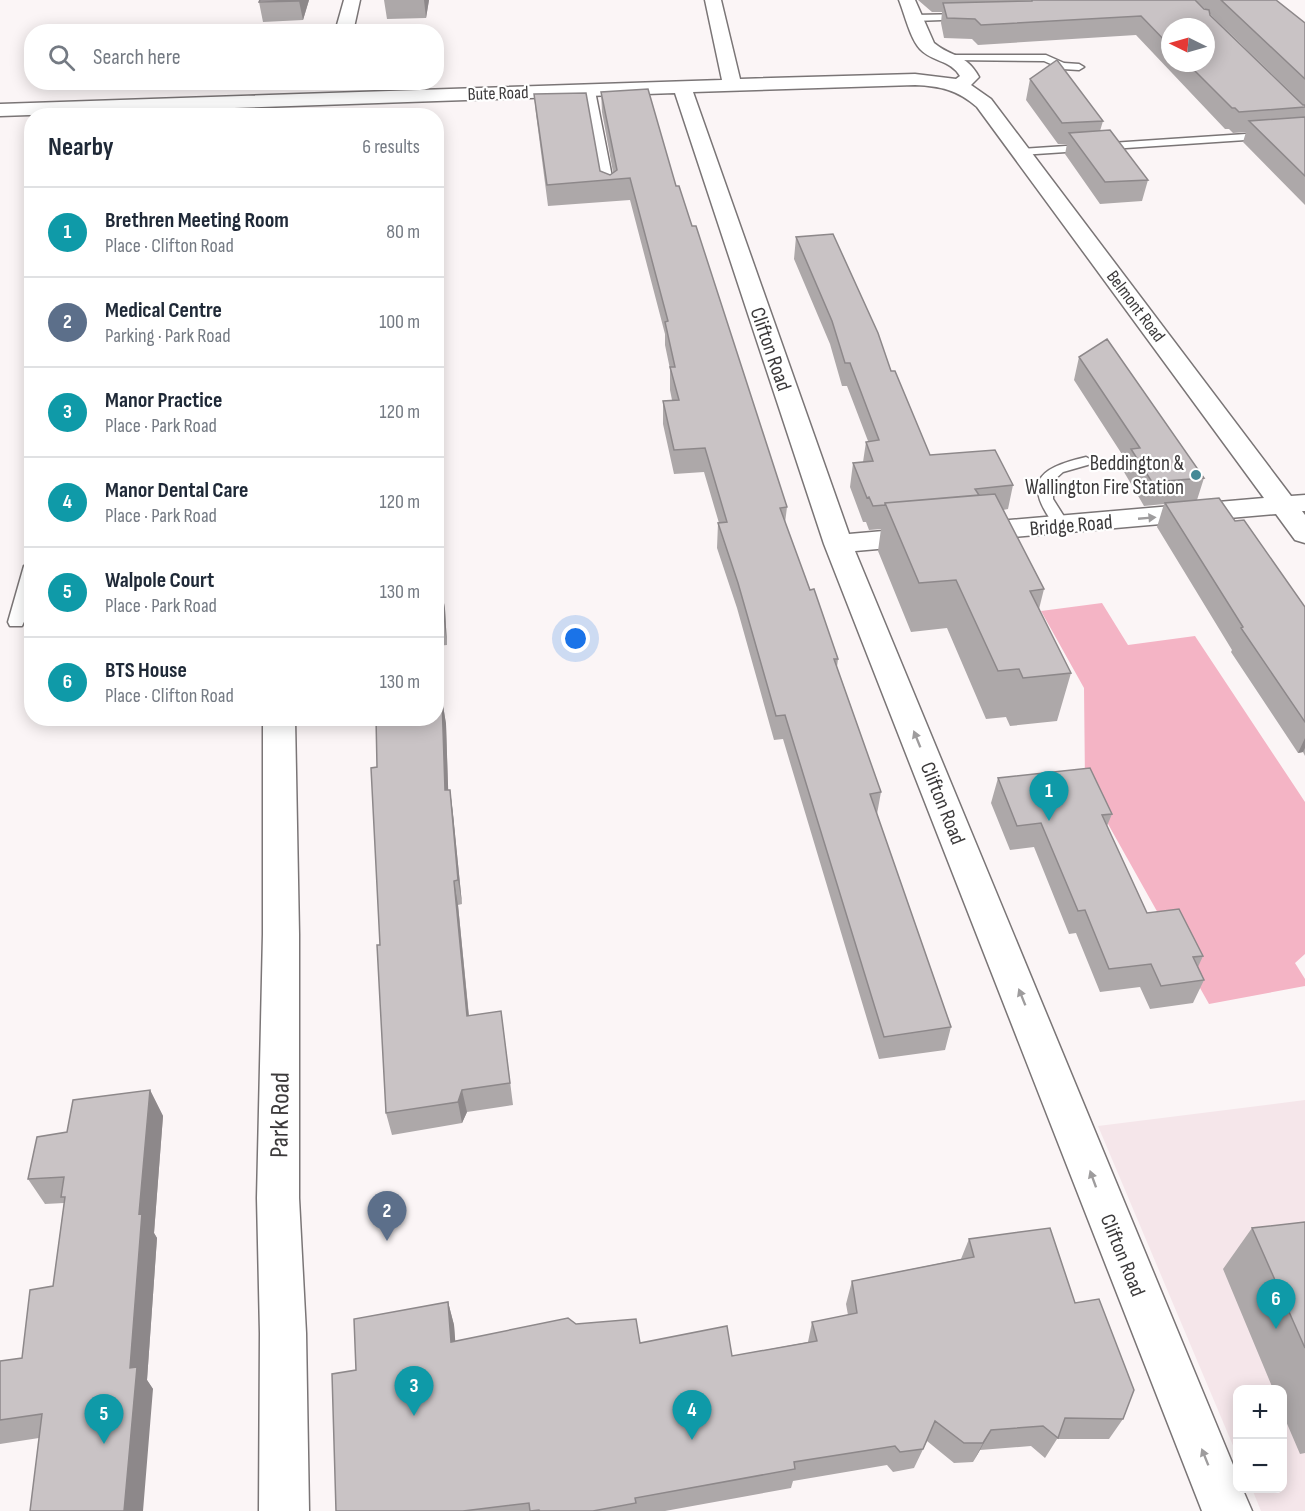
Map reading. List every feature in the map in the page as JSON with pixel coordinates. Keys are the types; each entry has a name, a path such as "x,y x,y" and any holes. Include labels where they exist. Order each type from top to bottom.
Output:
{"street":[{"path":"346,24 352,0"},
{"path":"713,0 732,84"},
{"path":"907,0 930,49 954,58 962,64 970,76 960,86"},
{"name":"Bute Road","path":"60,108 590,91 732,84 910,80 939,81 960,86"},
{"name":"Belmont Road","path":"960,86 975,94 984,103 1294,504 1305,534"},
{"name":"Clifton Road","path":"682,87 838,544 1227,1511"},
{"name":"Bute Road","path":"0,110 24,109"},
{"name":"Bridge Road","path":"838,544 1294,504"},
{"name":"Park Road","path":"279,726 281,934 279,1198 283,1333 284,1511"}],"lane":[{"path":"914,18 981,16"},
{"path":"954,58 1046,58 1062,66 1079,67"},
{"path":"590,91 609,192"},
{"path":"1021,152 1303,123"},
{"path":"1062,526 1048,507 1045,496 1046,480 1059,469 1086,461"},
{"path":"16,622 24,594"}],"shaded area":[{"path":"1102,603 1128,645 1195,636 1305,802 1305,954 1295,963 1305,979 1305,986 1209,1004 1085,783 1084,688 1041,611"},
{"path":"1305,1100 1305,1511 1261,1511 1254,1493 1287,1493 1287,1385 1233,1385 1233,1446 1098,1126"}],"building":[{"path":"260,0 300,0 259,2"},
{"path":"1195,0 1204,9 1209,10 1213,18 1161,18 1161,37 1141,16 981,25 975,19 947,18 943,3"},
{"path":"1221,0 1276,0 1305,23 1305,79"},
{"path":"1215,20 1305,105 1305,107 1239,112 1232,108 1196,72 1215,72"},
{"path":"1057,60 1103,121 1062,123 1030,79"},
{"path":"648,89 676,186 679,186 692,226 696,226 787,507 780,508 810,590 814,589 838,659 834,659 881,792 870,794 951,1027 884,1037 785,715 776,716 738,583 718,523 727,522 705,448 674,450 663,401 679,400 670,367 675,367 665,322 668,321 630,178 547,185 534,94 586,93 600,171 610,175 617,170 601,92"},
{"path":"1305,117 1305,176 1249,121"},
{"path":"1110,130 1148,180 1105,182 1069,133"},
{"path":"833,234 878,333 891,371 895,371 930,455 995,450 1013,485 975,489 979,495 885,503 885,505 873,506 869,497 867,498 853,463 873,461 866,442 879,440 850,363 845,363 832,321 796,237"},
{"path":"1107,339 1204,478 1152,482 1131,449 1140,448 1079,357"},
{"path":"995,494 1044,589 1030,591 1071,673 1023,678 1019,669 998,671 956,580 919,583 885,503"},
{"path":"1219,498 1235,521 1244,520 1305,607 1305,722 1241,628 1243,627 1165,503"},
{"path":"376,726 443,726 445,790 450,790 458,880 454,881 467,1016 501,1011 510,1083 462,1090 458,1102 386,1113 371,768 377,767"},
{"path":"1090,768 1112,814 1102,815 1147,913 1179,909 1203,956 1193,957 1204,980 1161,986 1151,964 1109,969 1085,910 1078,911 1041,823 1017,826 998,778"},
{"path":"150,1090 139,1214 142,1213 130,1368 137,1367 124,1511 30,1511 42,1414 0,1420 0,1361 22,1358 30,1290 53,1286 65,1197 61,1197 64,1177 28,1179 37,1137 67,1132 73,1100"},
{"path":"1305,1222 1305,1348 1252,1228"},
{"path":"1050,1228 1075,1303 1099,1299 1134,1390 1123,1419 1065,1418 1058,1438 1043,1426 991,1430 983,1443 964,1443 935,1421 923,1449 900,1452 895,1446 794,1462 795,1469 635,1498 636,1503 593,1511 530,1511 529,1503 463,1511 336,1511 332,1374 356,1370 354,1319 448,1302 451,1342 568,1318 576,1324 636,1319 640,1343 727,1326 732,1356 817,1341 812,1322 857,1313 852,1281 974,1257 969,1239"}],"place":[{"name":"Beddington & Wallington Fire Station","path":"1196,475"},
{"name":"Brethren Meeting Room","path":"1049,821"},
{"name":"Medical Centre","path":"387,1241"},
{"name":"BTS House","path":"1276,1329"},
{"name":"Manor Practice","path":"414,1416"},
{"name":"Manor Dental Care","path":"692,1440"},
{"name":"Walpole Court","path":"104,1444"}]}
